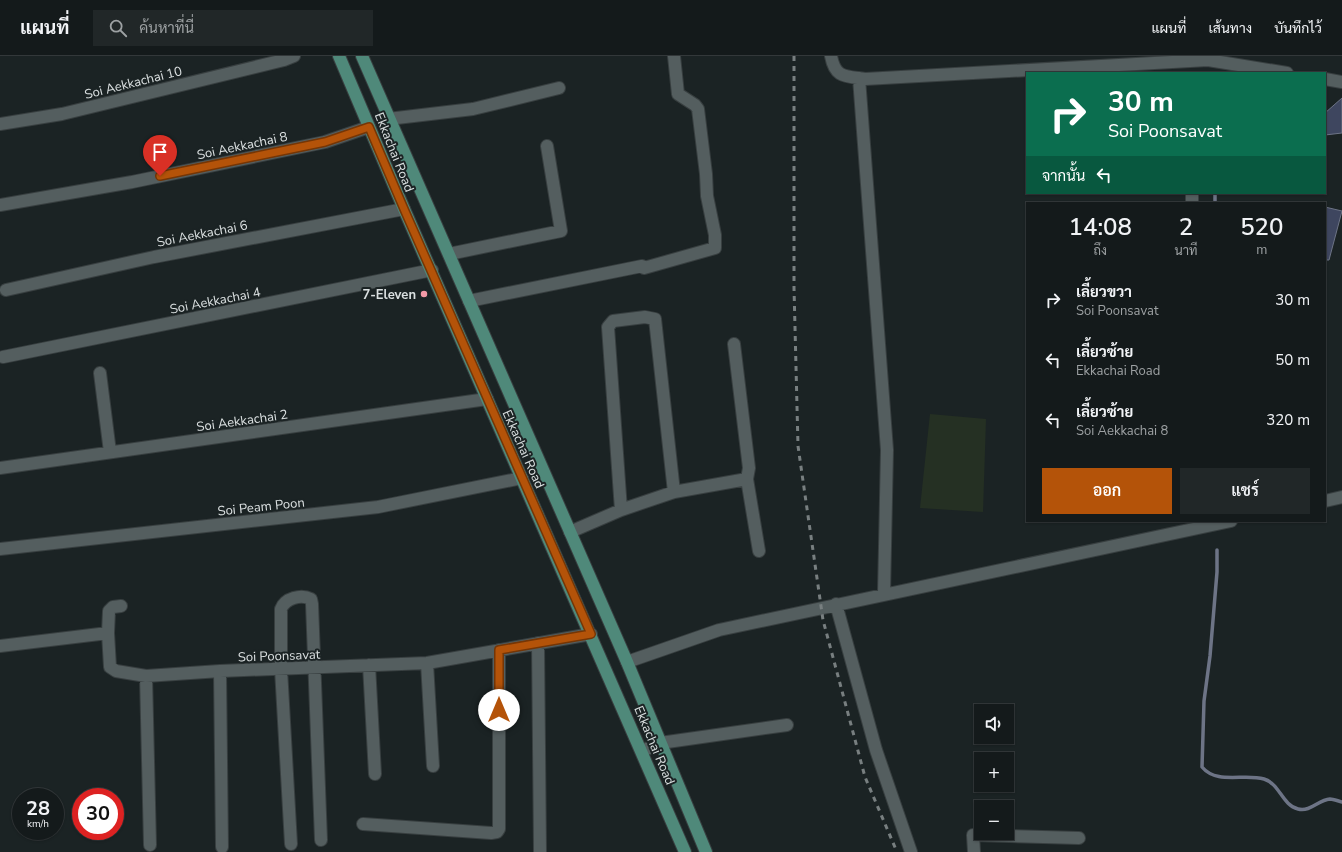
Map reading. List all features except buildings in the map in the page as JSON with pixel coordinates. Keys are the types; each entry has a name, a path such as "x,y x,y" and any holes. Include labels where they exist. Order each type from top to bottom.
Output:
{"main road":[{"name":"Ekkachai Road","path":"339,56 404,209 686,852"},
{"name":"Ekkachai Road","path":"362,56 388,119 449,254 627,662 706,852"}],"street":[{"name":"Soi Aekkachai 10","path":"0,124 62,114 284,60 294,56"},
{"path":"469,301 642,266 644,268 715,248 715,235 707,196 706,174 698,109 695,105 678,94 674,56"},
{"path":"831,56 833,67 842,76 859,78 1026,72"},
{"path":"1038,72 1188,67 1208,60 1281,72"},
{"path":"859,78 887,450 884,594"},
{"path":"1326,79 1342,82"},
{"path":"388,119 472,109 559,88"},
{"name":"Soi Aekkachai 8","path":"0,205 132,182 325,142 369,127"},
{"path":"449,254 561,231 547,146"},
{"name":"Soi Aekkachai 6","path":"6,290 154,257 404,209"},
{"name":"Soi Aekkachai 4","path":"3,357 432,270"},
{"path":"621,510 608,327 613,320 645,317 655,319 674,492"},
{"path":"734,344 749,468 747,479 759,551"},
{"path":"100,373 110,452"},
{"name":"Soi Aekkachai 2","path":"0,468 487,399"},
{"name":"Soi Peam Poon","path":"0,549 378,507 522,478"},
{"path":"570,532 621,510 674,492 747,479"},
{"path":"1326,501 1342,498"},
{"path":"627,662 719,630 1202,524 1221,522"},
{"path":"291,844 281,669 281,609 284,602 306,596 311,599 312,604 321,840"},
{"path":"836,604 876,750 911,852"},
{"path":"0,646 108,634 109,611 113,607 121,606"},
{"name":"Soi Poonsavat","path":"108,634 110,667 116,671 146,676 220,671 427,663 591,634"},
{"path":"538,643 540,852"},
{"path":"363,824 491,833 497,832 499,829 499,650"},
{"path":"427,663 433,766"},
{"path":"369,665 375,774"},
{"path":"220,671 222,847"},
{"path":"146,676 150,845"},
{"path":"642,751 660,743 787,725"},
{"path":"974,852 974,834 1079,838"}],"green space":[{"path":"930,414 986,419 983,512 920,508"}],"water":[{"path":"1342,98 1342,133 1326,135 1326,112"},
{"path":"1326,207 1342,211 1329,260 1326,260"}],"waterway":[{"path":"1215,194 1215,202"},
{"path":"1217,550 1217,572 1210,656 1204,701 1202,767 1215,776 1264,779 1274,785 1288,803 1298,809 1307,809 1322,801 1330,799 1342,802"}],"railway":[{"path":"794,56 794,288 798,446 823,620 865,777 897,852"}],"place":[{"name":"7-Eleven","path":"424,294"}],"route":[{"path":"160,176 325,142 369,127 591,634 499,650 499,710"}]}
